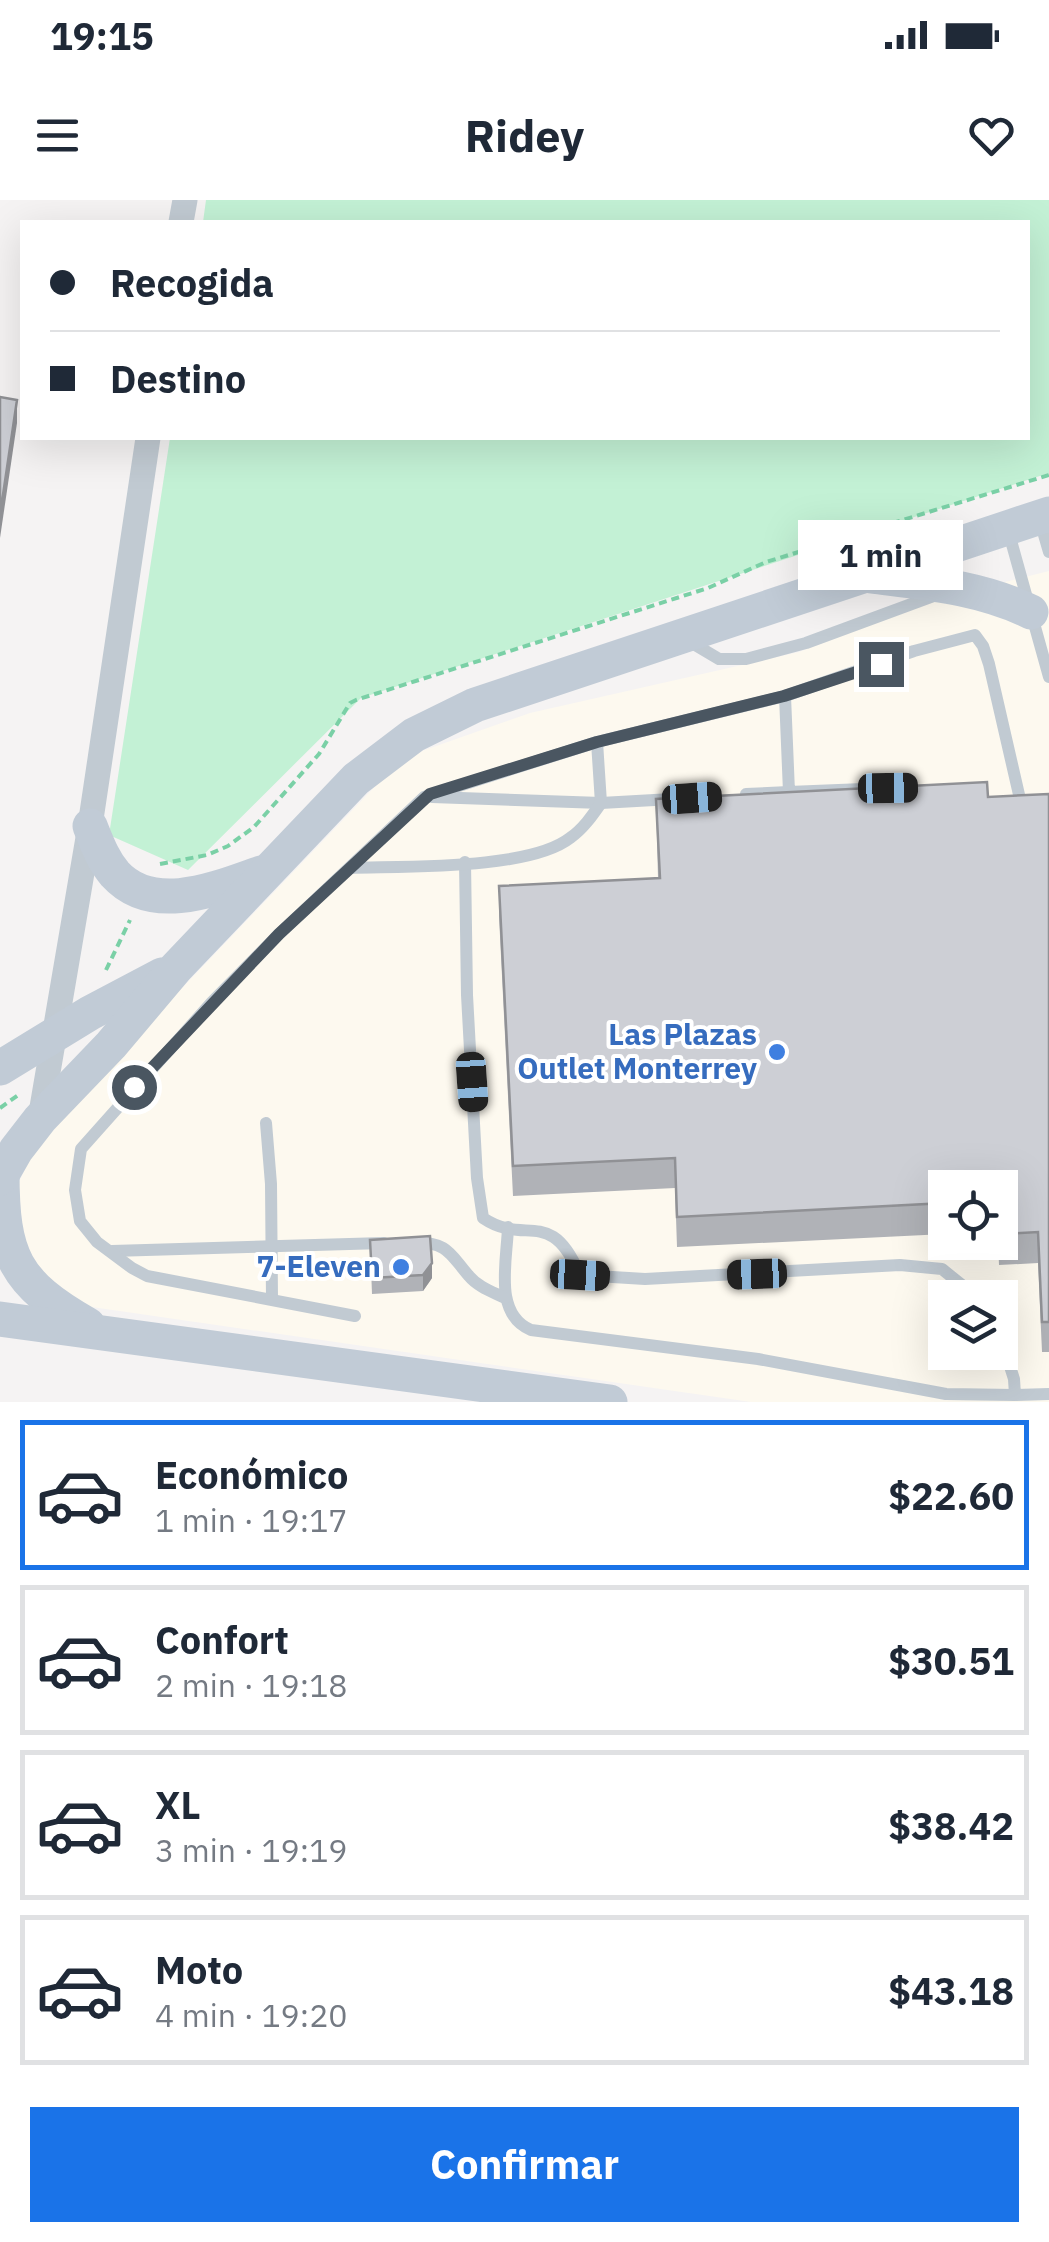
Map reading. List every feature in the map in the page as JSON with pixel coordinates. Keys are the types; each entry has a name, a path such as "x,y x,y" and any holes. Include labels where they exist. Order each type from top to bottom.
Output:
{"street":[{"path":"40,1119 90,826 148,440"},
{"path":"102,1333 50,1304 21,1271 6,1238 1,1175 40,1119 111,1045 176,968 356,779 414,735 475,705 1032,519"},
{"path":"860,574 964,589 1000,597 1031,612"},
{"path":"90,826 118,878 157,895 196,894 267,871"},
{"path":"0,1068 176,968"},
{"path":"0,1319 610,1402"}],"lane":[{"path":"1032,519 1049,552"},
{"path":"1032,519 1031,612 1045,647 1049,677"},
{"path":"681,635 719,659 746,659 964,589"},
{"path":"354,1316 148,1276 86,1232 75,1206 76,1165 81,1149 211,1003 424,797 597,742 784,696 974,635 984,646 1013,799 1037,798"},
{"path":"784,696 788,792"},
{"path":"350,868 465,862 545,852 569,840 601,803 597,742"},
{"path":"724,796 903,787"},
{"path":"424,797 601,803 692,798"},
{"path":"465,862 467,995 479,1206 483,1218 560,1240 568,1247 580,1275 645,1279 900,1266 942,1269 956,1280"},
{"path":"266,1123 272,1300"},
{"path":"508,1227 506,1298 512,1317 520,1326 532,1330 758,1359 946,1394 1049,1394"},
{"path":"112,1252 428,1243 453,1253 471,1280 506,1298"},
{"path":"1011,1370 1015,1394"}],"shaded area":[{"path":"1049,571 1049,1402 751,1402 78,1305 52,1291 21,1246 16,1189 51,1125 386,775 422,751 530,713 799,652 940,598"}],"green space":[{"path":"206,200 1049,200 1049,473 361,698 188,870 109,835 170,440 1030,440 1030,220 203,220"}],"building":[{"path":"0,397 17,400 0,515"},
{"name":"Las Plazas Outlet Monterrey","path":"987,782 988,797 1049,794 1049,1322 1042,1322 1038,1232 1018,1233 1018,1170 928,1170 928,1204 677,1217 675,1158 513,1166 499,886 660,878 656,799"},
{"path":"430,1236 432,1263 423,1275 372,1278 370,1240"}],"place":[{"name":"Las Plazas Outlet Monterrey","path":"777,1052"},
{"name":"7-Eleven","path":"401,1267"}],"route":[{"path":"134,1087 279,934 430,794 597,742 724,714 881,664"}]}
